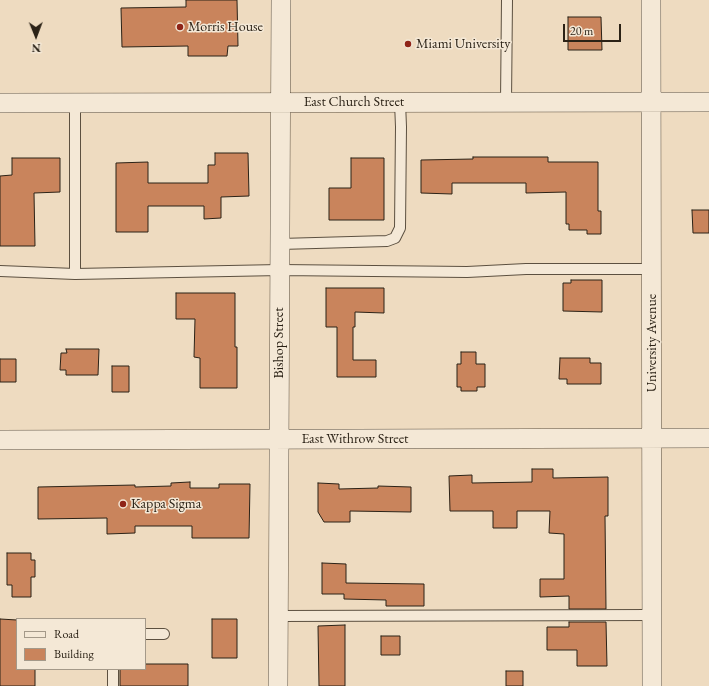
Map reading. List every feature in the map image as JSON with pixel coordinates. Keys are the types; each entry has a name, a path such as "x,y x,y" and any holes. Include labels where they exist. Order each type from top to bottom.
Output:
{"street":[{"name":"Bishop Street","path":"278,686 281,0"},
{"name":"University Avenue","path":"651,0 652,686"},
{"name":"East Church Street","path":"0,103 709,102"},
{"name":"East Withrow Street","path":"0,440 709,438"}],"lane":[{"path":"506,102 507,0"},
{"path":"75,102 75,274"},
{"path":"280,244 387,241 395,238 400,228 400,102"},
{"path":"0,271 75,274 280,270 467,272 526,269 652,269"},
{"path":"278,616 652,615"},
{"path":"146,634 164,634"},
{"path":"113,670 113,686"}],"building":[{"name":"Morris House","path":"186,0 237,0 238,46 228,46 227,56 188,56 188,46 122,47 121,8 186,7"},
{"path":"568,17 601,17 602,50 568,50"},
{"path":"215,153 248,153 249,196 221,197 221,218 204,219 204,206 148,206 148,232 116,232 116,163 148,162 148,183 208,183 208,165 215,165"},
{"path":"473,157 548,157 548,162 598,162 598,211 601,211 601,234 587,234 587,230 569,230 569,224 566,224 566,192 526,193 526,183 452,183 452,194 421,193 421,160 473,159"},
{"path":"12,158 60,158 60,192 34,193 35,246 0,246 0,176 12,175"},
{"path":"351,158 384,158 384,220 329,220 329,188 351,188"},
{"path":"692,210 709,210 709,233 693,233"},
{"path":"571,280 602,280 602,312 563,311 563,283 571,283"},
{"path":"326,288 384,288 384,313 355,312 355,327 353,327 353,360 376,360 376,377 337,377 337,327 326,327"},
{"path":"176,293 235,293 237,388 200,388 200,358 194,357 195,319 176,319"},
{"path":"66,349 99,349 98,375 66,375 66,370 60,370 61,353 67,353"},
{"path":"461,352 476,352 476,364 485,364 485,387 477,387 477,391 461,391 461,387 457,387 457,364 461,364"},
{"path":"560,358 590,358 590,363 601,363 601,384 567,384 567,379 559,379"},
{"path":"0,359 16,359 16,382 0,382"},
{"path":"112,366 129,366 129,392 112,392"},
{"path":"532,469 553,469 553,478 608,477 608,516 605,516 606,609 569,609 569,596 540,597 540,579 564,579 564,534 549,533 550,511 517,511 517,528 493,528 493,511 450,511 449,476 472,475 472,483 532,482"},
{"path":"190,482 190,488 219,488 219,484 250,484 249,538 192,538 192,526 135,526 135,533 107,534 107,518 38,519 38,487 135,485 135,487 171,486 171,483"},
{"path":"318,483 339,484 339,489 378,488 378,486 411,487 411,512 350,511 350,522 324,522 318,512"},
{"path":"7,553 31,553 31,560 35,560 35,577 31,577 31,597 12,597 12,585 7,585"},
{"path":"322,563 346,564 346,583 424,584 424,606 386,606 386,600 344,599 344,594 322,594"},
{"path":"0,619 16,620 16,670 35,670 35,686 0,686"},
{"path":"212,619 237,619 237,658 212,658"},
{"path":"569,622 606,622 607,666 577,666 577,650 547,650 547,627 569,627"},
{"path":"345,625 345,686 319,686 318,626"},
{"path":"381,636 400,636 400,655 381,655"},
{"path":"146,664 188,664 188,686 120,686 120,670 146,670"},
{"path":"506,671 523,671 523,686 506,686"}],"place":[{"name":"Morris House","path":"180,27"},
{"name":"Miami University","path":"408,44"},
{"name":"Kappa Sigma","path":"123,504"}]}
